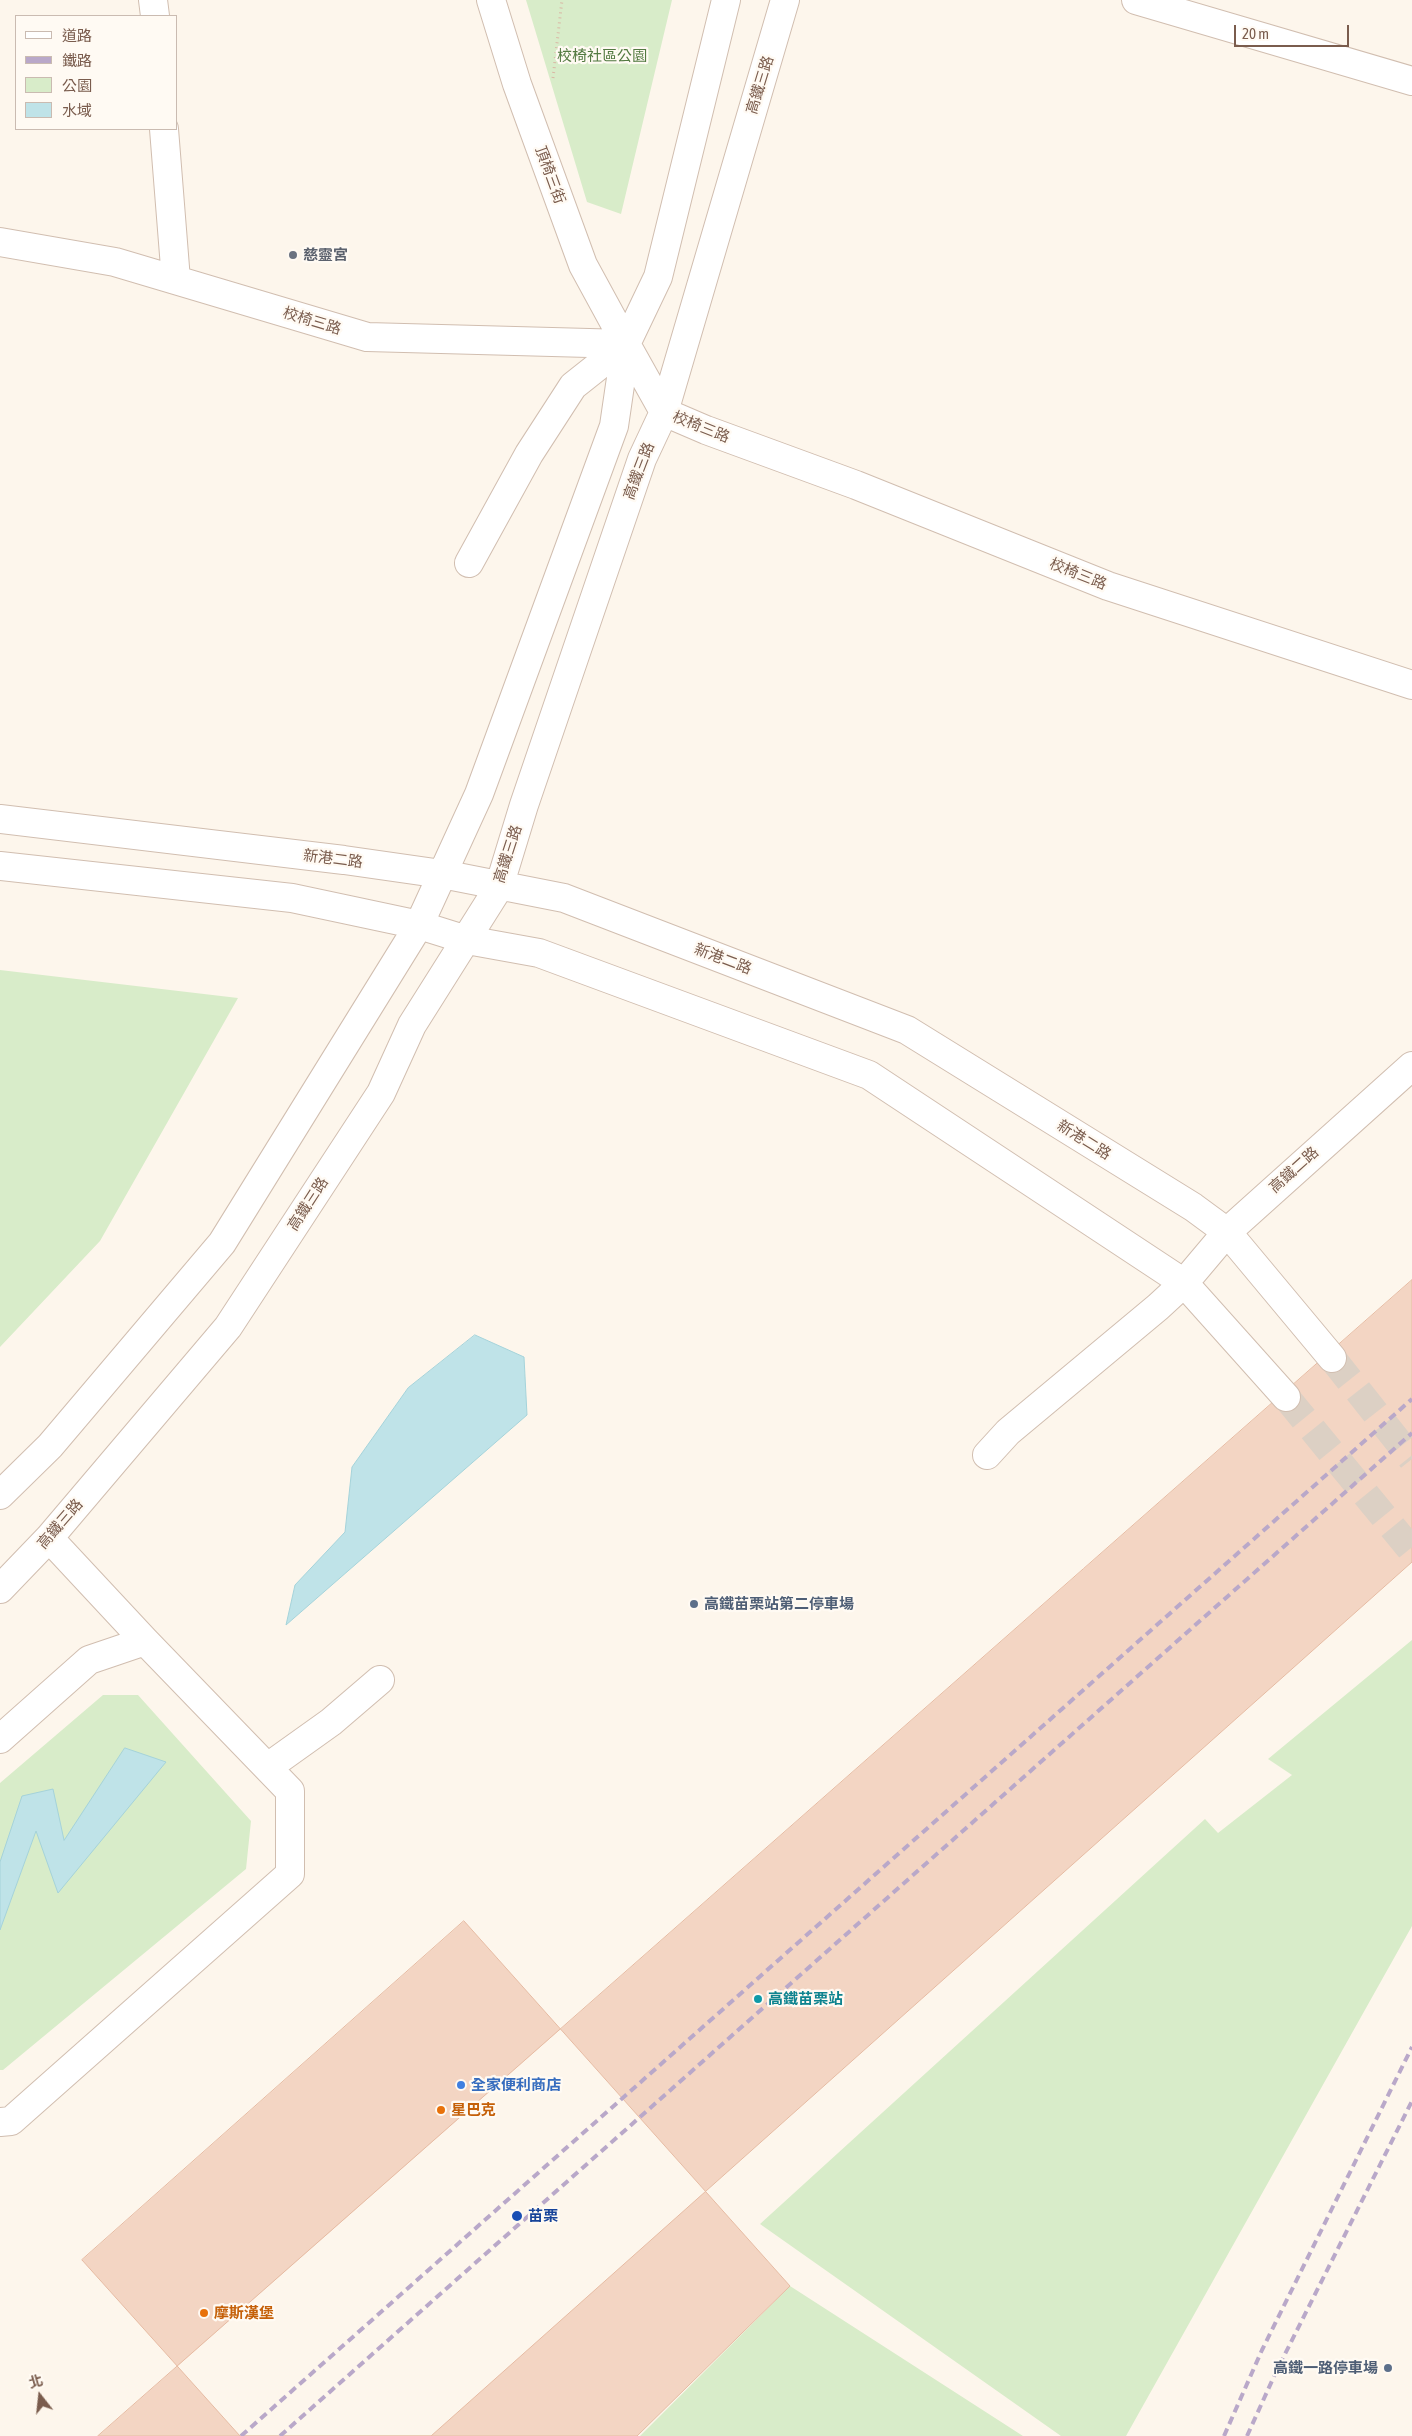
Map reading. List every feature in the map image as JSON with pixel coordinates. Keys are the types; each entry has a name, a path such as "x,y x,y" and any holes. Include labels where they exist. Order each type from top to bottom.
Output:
{"street":[{"path":"153,0 154,15"},
{"name":"頂椅三街","path":"491,0 517,84 583,265 626,344"},
{"path":"0,1495 50,1446 222,1243 419,926 479,794 614,426 626,344 658,277 726,0"},
{"name":"高鐵三路","path":"0,1589 49,1538 228,1327 380,1093 412,1025 499,887 527,796 642,459 664,412 785,0"},
{"path":"1136,0 1412,81"},
{"path":"164,130 176,280"},
{"name":"校椅三路","path":"0,242 115,262 366,337 626,344 664,412 1108,586 1412,685"},
{"path":"469,563 529,454 573,386 626,344"},
{"name":"新港二路","path":"0,819 344,860 442,874 499,887 564,898 907,1030 1193,1207 1227,1232 1332,1358"},
{"path":"0,866 292,898 419,926 467,940 539,952 868,1075 1184,1283 1286,1397"},
{"name":"高鐵二路","path":"987,1455 1008,1432 1184,1283 1227,1232 1412,1066"},
{"path":"0,2122 10,2121 290,1874 290,1791 145,1641 49,1538"},
{"path":"0,1739 89,1660 145,1641"},
{"path":"268,1767 331,1722 380,1680"}],"path":[{"path":"552,85 562,0"}],"green space":[{"name":"校椅社區公園","path":"526,0 672,0 621,214 587,202"},
{"path":"0,970 238,998 100,1241 0,1347"},
{"path":"1412,1640 1412,1926 1126,2436 1061,2436 760,2224 1205,1819 1218,1833 1292,1775 1268,1759"},
{"path":"103,1695 138,1695 251,1821 246,1869 3,2070 0,2070 0,1783"},
{"path":"790,2286 1023,2436 640,2436"}],"water":[{"path":"475,1335 524,1357 527,1415 286,1625 295,1585 345,1532 352,1467 408,1388"},
{"path":"125,1748 166,1762 58,1893 36,1831 0,1930 0,1862 22,1796 53,1789 64,1840"}],"building":[{"name":"高鐵苗栗站","path":"1412,1280 1412,1562 431,2436 98,2436"},
{"path":"464,1921 790,2286 637,2436 240,2436 82,2260"}],"tunnel":[{"path":"1332,1358 1412,1459"},
{"path":"1286,1397 1412,1551"}],"railway":[{"path":"241,2436 1412,1399"},
{"path":"280,2436 1412,1433"},
{"path":"1224,2436 1262,2350 1412,2047"},
{"path":"1247,2436 1276,2372 1412,2101"}],"place":[{"name":"慈靈宮","path":"293,255"},
{"name":"高鐵苗栗站第二停車場","path":"694,1604"},
{"name":"高鐵苗栗站","path":"758,1999"},
{"name":"全家便利商店","path":"461,2085"},
{"name":"星巴克","path":"441,2110"},
{"name":"苗栗","path":"517,2216"},
{"name":"摩斯漢堡","path":"204,2313"},
{"name":"高鐵一路停車場","path":"1388,2368"}]}
